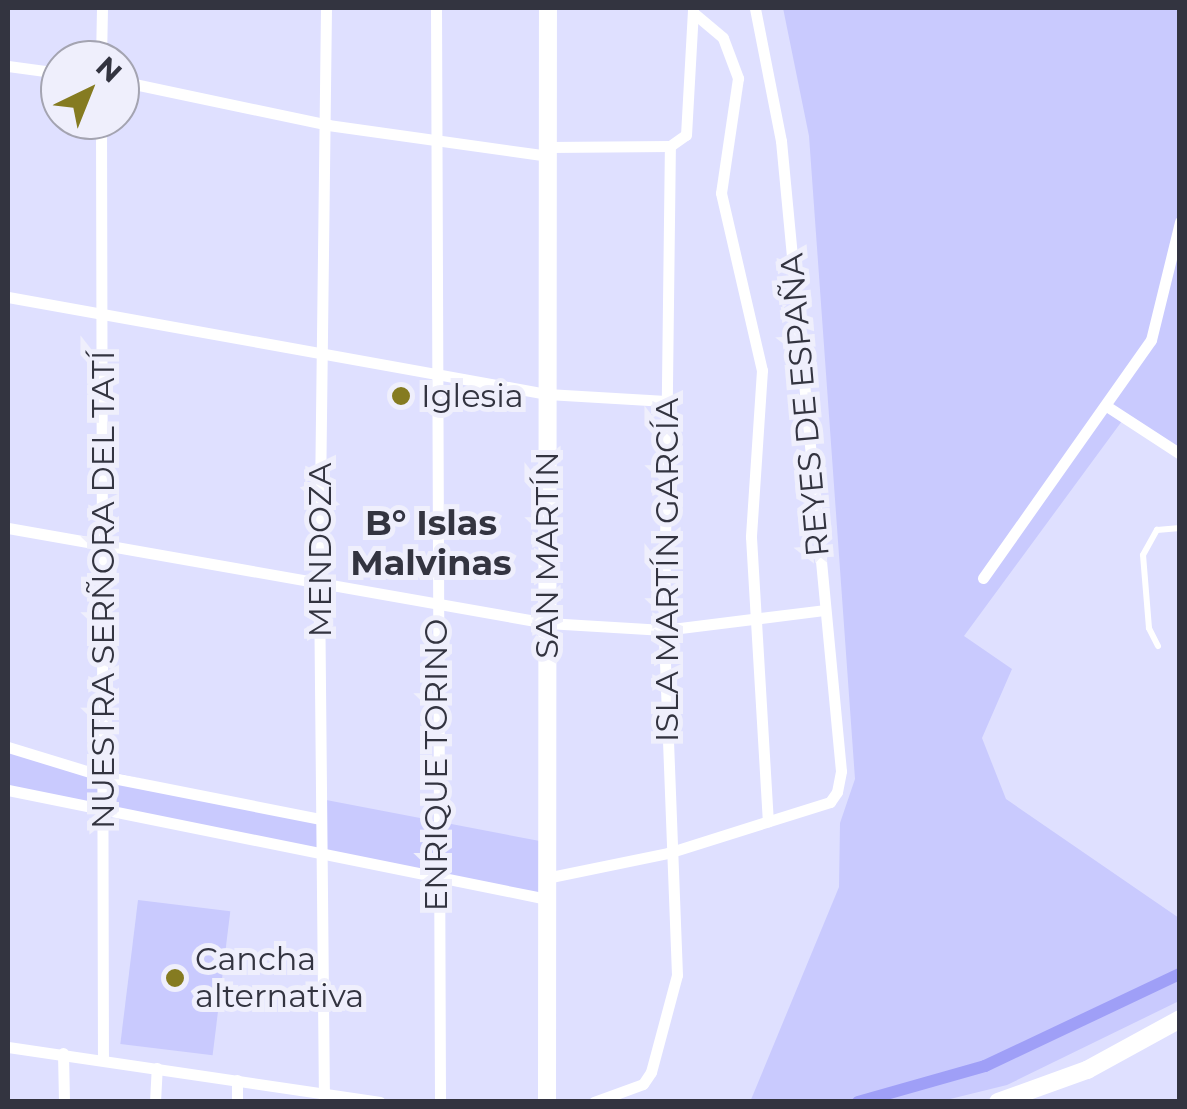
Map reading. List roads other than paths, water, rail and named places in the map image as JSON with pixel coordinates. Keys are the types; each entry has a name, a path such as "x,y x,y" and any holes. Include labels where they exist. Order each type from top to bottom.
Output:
{"main road":[{"name":"SAN MARTÍN","path":"548,8 548,1102"},
{"path":"998,1102 1087,1070 1180,1018"},
{"path":"1029,1102 1180,1030"}],"street":[{"path":"101,40 102,8"},
{"name":"MENDOZA","path":"324,1097 319,581 328,125 326,8"},
{"name":"ENRIQUE TORINO","path":"436,8 435,878 440,1102"},
{"name":"REYES DE ESPAÑA","path":"755,8 781,142 841,771 830,802 768,821"},
{"path":"546,878 668,853 768,821 752,537 762,370 722,193 738,78 723,38 695,11"},
{"name":"ISLA MARTÍN GARCÍA","path":"594,1102 643,1084 651,1072 678,975 668,853 664,630 670,146 686,135 695,11"},
{"path":"8,66 40,70"},
{"path":"140,86 328,125 549,152 670,146"},
{"name":"NUESTRA SERÑORA DEL TATÍ","path":"101,140 106,542 103,1059"},
{"path":"983,578 1108,407 1158,325 1180,222"},
{"path":"8,297 547,394 666,401"},
{"path":"1108,407 1180,454"},
{"path":"8,528 106,542 547,623 664,630 824,610"},
{"path":"8,747 103,776 320,819"},
{"path":"8,790 103,816 547,899"},
{"path":"8,1047 237,1080 324,1097 380,1102"},
{"path":"63,1053 64,1102"},
{"path":"156,1068 156,1102"},
{"path":"237,1080 237,1102"}],"lane":[{"path":"1158,646 1148,628 1144,555 1157,530 1180,528"}],"waterway":[{"path":"858,1102 985,1066 1180,974"}],"place":[{"name":"Iglesia","path":"401,396"},
{"name":"Cancha alternativa","path":"175,978"}],"district":[{"name":"B° Islas Malvinas","path":"431,543"}]}
